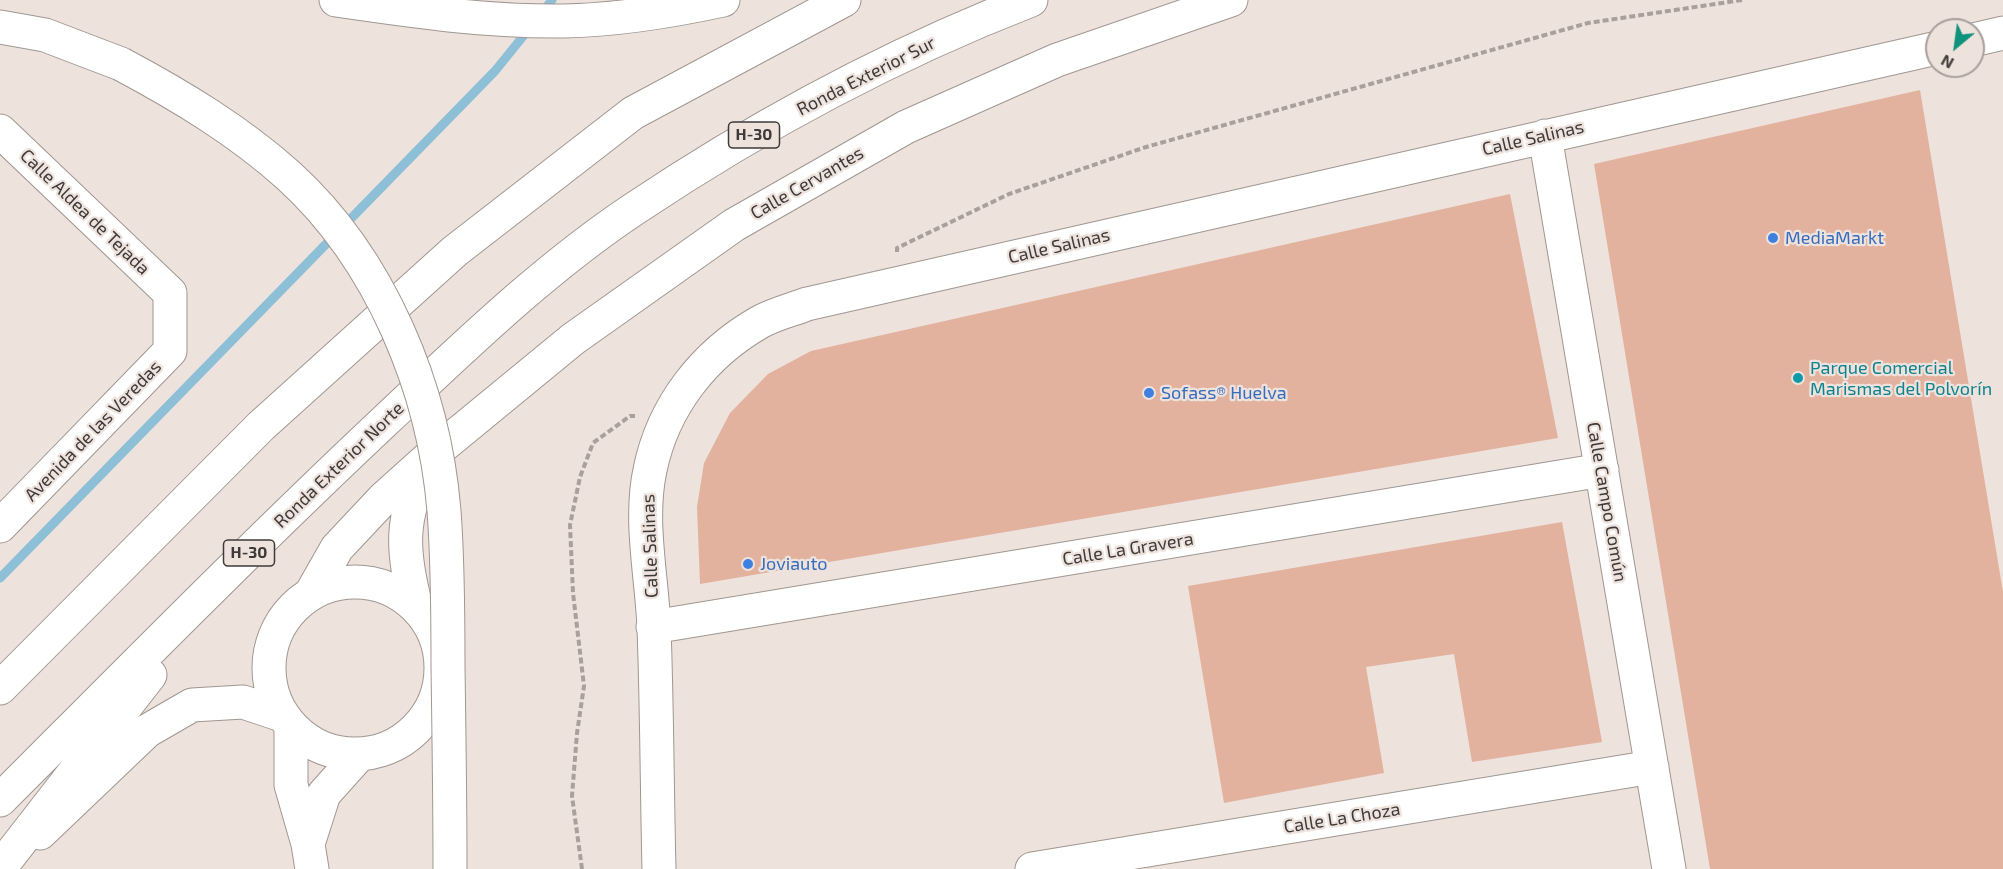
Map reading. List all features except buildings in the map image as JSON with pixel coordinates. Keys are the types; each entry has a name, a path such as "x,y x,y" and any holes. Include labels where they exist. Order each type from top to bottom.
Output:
{"main road":[{"path":"336,0 444,16 564,21 639,14 723,0"},
{"path":"0,688 261,426 455,251 633,113 844,0"},
{"name":"Ronda Exterior Sur","path":"502,311 632,211 782,117 965,26 1031,0"},
{"name":"Calle Cervantes","path":"312,592 336,548 384,498 433,454 573,339 744,219 906,127 1057,60 1231,0"},
{"path":"0,27 45,35 121,64 180,96 238,134 290,177 333,224 370,278 396,327 418,382 433,438 444,511 450,869"},
{"path":"1985,37 2003,33"},
{"name":"Calle Salinas","path":"659,869 654,627 647,519 650,471 664,424 688,383 721,348 762,321 807,304 1925,51"},
{"name":"Calle Aldea de Tejada","path":"0,131 170,292"},
{"name":"Calle Campo Común","path":"1545,136 1669,869"},
{"name":"Avenida de las Veredas","path":"0,526 170,351 170,292"},
{"name":"Ronda Exterior Norte","path":"0,800 316,486 502,311"},
{"name":"Calle Cervantes","path":"416,606 405,567 405,528 414,489 433,454"},
{"name":"Calle La Gravera","path":"654,627 1602,470"},
{"path":"1,869 232,569"},
{"path":"1,869 147,730 192,705 243,702 286,721 311,743 334,752 359,755 381,751 401,742 418,728 432,710 440,689 442,666 438,644 430,624 416,606 398,593 377,584 355,581 333,584 312,592 296,604 283,620 273,638 268,677 273,697 286,721 291,785 310,856"},
{"path":"310,856 324,794 359,755"},
{"name":"Calle La Choza","path":"1032,869 1652,767"}],"path":[{"path":"896,256 897,248 1009,194 1146,147 1588,23 1742,0"},
{"path":"582,869 572,796 584,686 573,593 570,525 580,477 593,443 630,416 642,415"}],"waterway":[{"path":"541,14 552,0"},
{"path":"0,578 495,71 529,29"}],"place":[{"name":"MediaMarkt","path":"1773,238"},
{"name":"Parque Comercial Marismas del Polvorín","path":"1798,378"},
{"name":"Sofass® Huelva","path":"1149,393"},
{"name":"Joviauto","path":"748,564"}]}
